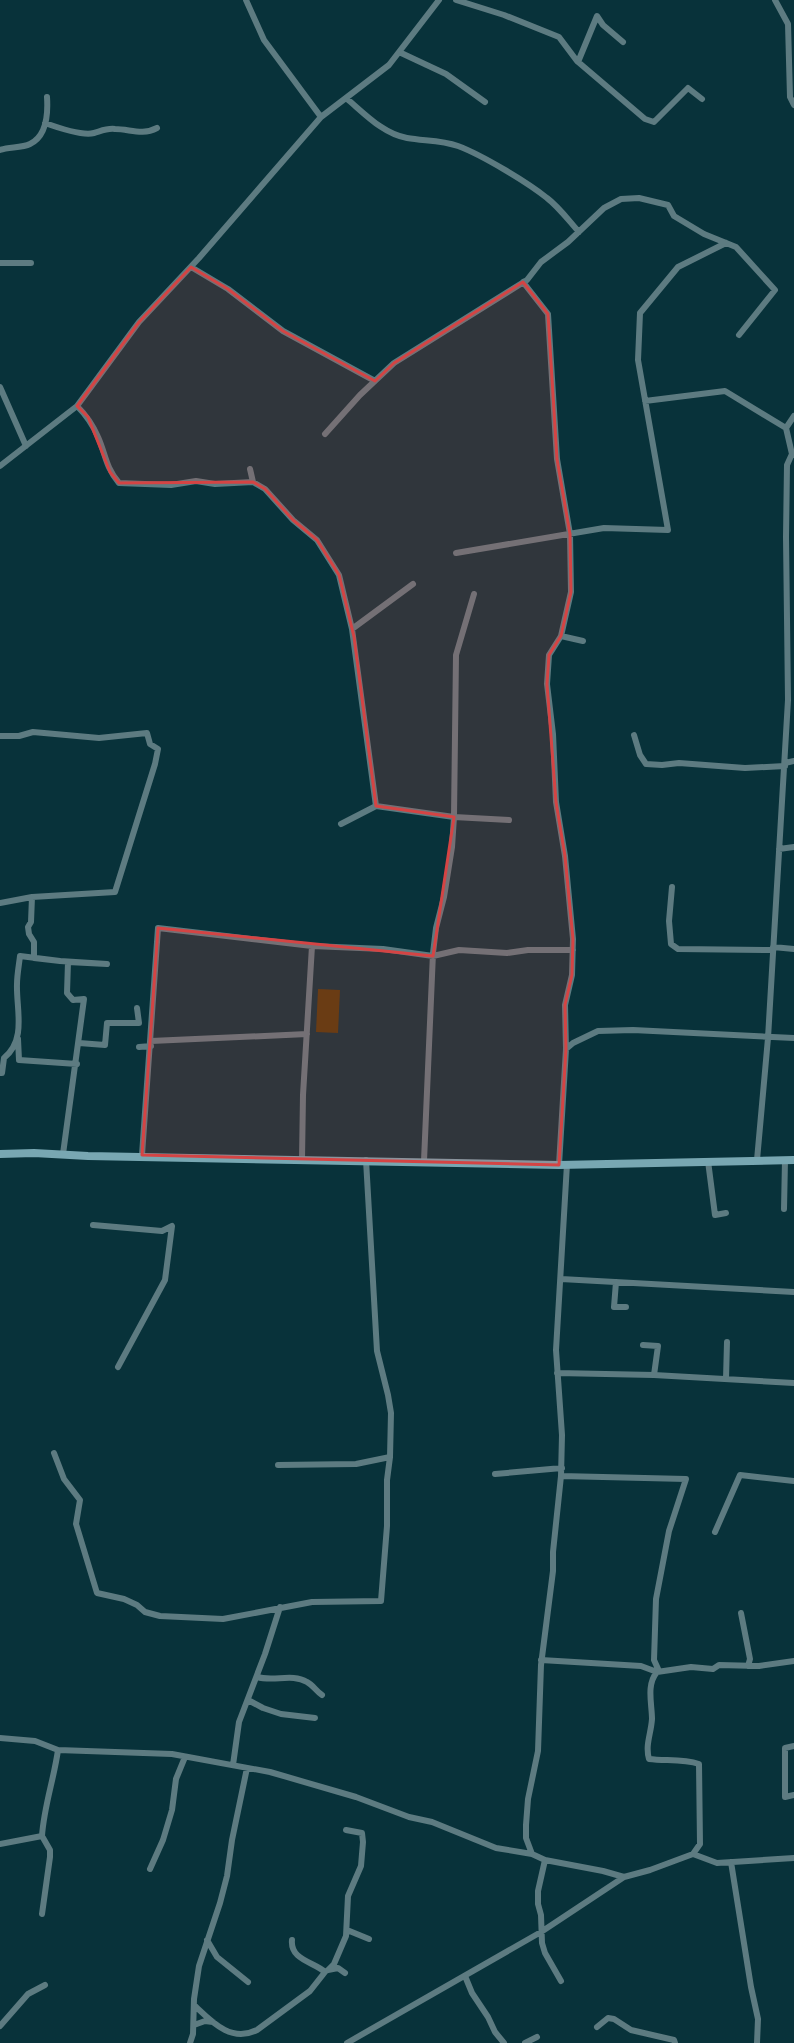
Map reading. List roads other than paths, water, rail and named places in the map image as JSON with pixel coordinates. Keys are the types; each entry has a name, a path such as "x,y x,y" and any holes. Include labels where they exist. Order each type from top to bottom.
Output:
{"main road":[{"path":"0,1154 34,1153 563,1164 790,1160"}],"street":[{"path":"246,0 264,40 321,117"},
{"path":"0,466 77,406 140,322 321,117 389,65 439,0"},
{"path":"456,0 504,15 559,37 578,62 645,119 654,122 688,88 702,99"},
{"path":"775,0 788,24 790,97 794,105"},
{"path":"578,62 597,16 603,25 622,42"},
{"path":"399,52 446,74 486,102"},
{"path":"0,150 32,143 36,139 45,123 49,111 47,97"},
{"path":"346,98 371,120 386,130 406,138 427,139 458,146 497,166 548,199 579,232"},
{"path":"45,123 86,134 109,128 140,133 150,132 157,128"},
{"path":"324,434 394,363 523,282 541,262 579,232 604,208 621,199 639,198 668,205 674,216 704,234 736,247 775,290 739,335"},
{"path":"456,553 604,528 668,530 638,360 640,313 678,267 726,243"},
{"path":"0,263 31,264"},
{"path":"191,266 228,289 283,331 375,381"},
{"path":"523,282 548,314 557,459 570,534 570,592 561,636 549,655 547,684 553,734 556,802 570,894 572,950 572,975 565,1005 566,1049 561,1279 556,1350 562,1435 562,1468 554,1545 553,1571 541,1660 538,1751 528,1799 526,1838 532,1854"},
{"path":"0,387 26,446"},
{"path":"645,401 724,391 786,428 793,455 787,465 786,537 788,700 785,765 768,1038 757,1160"},
{"path":"77,406 88,417 99,438 110,472 118,483 171,485 196,481 215,484 253,482 265,489 293,520 317,540 339,575 352,629 376,806"},
{"path":"786,428 794,416"},
{"path":"250,469 253,482"},
{"path":"352,629 413,584"},
{"path":"424,1162 433,956 436,928 444,897 450,861 454,817 456,655 474,594"},
{"path":"561,636 583,641"},
{"path":"0,736 19,736 33,732 99,738 147,733 150,744 158,749 155,764 115,892 32,897 0,903"},
{"path":"634,735 640,755 646,764 662,766 678,763 745,768 785,765 794,761"},
{"path":"341,824 376,806 454,817 509,820"},
{"path":"779,849 794,847"},
{"path":"672,887 669,921 671,944 678,949 794,949"},
{"path":"32,897 31,922 28,926 28,934 34,942 34,958 107,964 68,962 67,993 73,1000 84,999 77,1064 63,1154"},
{"path":"142,1156 158,928 312,946 383,950 433,956 459,950 507,953 528,950 572,950"},
{"path":"302,1159 312,946"},
{"path":"60,961 20,956 17,984 19,1014 19,1060 77,1064"},
{"path":"79,1043 105,1045 107,1023 139,1023 138,1008"},
{"path":"566,1049 573,1043 598,1031 633,1030 694,1034 727,1034 768,1038 794,1038"},
{"path":"139,1047 151,1043 307,1034"},
{"path":"0,1073 2,1073 4,1058 12,1052 18,1037"},
{"path":"54,1453 64,1479 80,1500 76,1524 97,1593 124,1599 137,1605 145,1612 165,1616 223,1619 312,1602 381,1601 384,1577 384,1552 388,1526 386,1480 390,1457 391,1413 378,1351 366,1160"},
{"path":"784,1209 790,1160"},
{"path":"708,1161 715,1215 726,1214"},
{"path":"93,1225 162,1231 172,1226 166,1280 118,1367"},
{"path":"561,1279 794,1292"},
{"path":"616,1282 614,1307 626,1307"},
{"path":"726,1379 727,1342"},
{"path":"643,1346 658,1346 654,1375"},
{"path":"557,1373 654,1375 794,1383"},
{"path":"278,1466 356,1464 390,1457"},
{"path":"495,1474 562,1468"},
{"path":"715,1532 740,1475 794,1481"},
{"path":"561,1476 686,1479 669,1531 656,1599 654,1660 658,1671"},
{"path":"233,1765 239,1722 257,1678 280,1607"},
{"path":"741,1613 750,1659 748,1666"},
{"path":"541,1660 641,1666 658,1671 691,1667 712,1669 719,1665 759,1666 794,1661"},
{"path":"347,2043 541,1932 624,1877 650,1870 693,1854 700,1844 699,1764 680,1760 670,1762 649,1759 647,1751 652,1718 649,1700 652,1677 658,1671"},
{"path":"257,1678 268,1680 286,1677 296,1678 307,1682 322,1695"},
{"path":"248,1700 263,1708 281,1714 315,1718"},
{"path":"0,1738 35,1741 58,1750 172,1754 270,1772 356,1796 409,1817 432,1822 480,1843 503,1850 532,1854 545,1860 603,1871 624,1877"},
{"path":"794,1746 785,1748 785,1797 794,1795"},
{"path":"42,1914 50,1857 50,1850 42,1836 43,1818 57,1765 58,1750"},
{"path":"150,1869 163,1840 172,1810 176,1779 185,1757"},
{"path":"190,2043 194,2025 194,2005 199,1966 220,1903 227,1876 232,1840 247,1768"},
{"path":"194,2005 224,2032 248,2036 310,1991 334,1964 347,1930 348,1896 361,1866 363,1842 362,1833 346,1830"},
{"path":"0,1844 42,1836"},
{"path":"693,1854 717,1863 794,1858"},
{"path":"545,1860 538,1891 538,1904 542,1915 542,1943 545,1953 561,1981"},
{"path":"732,1862 750,1987 758,2019 757,2043"},
{"path":"347,1930 369,1939"},
{"path":"207,1940 217,1957 248,1982"},
{"path":"292,1940 293,1950 304,1962 318,1966 327,1971 338,1968 345,1973"},
{"path":"464,1976 472,1993 488,2017 495,2032 504,2043"},
{"path":"0,2026 28,1994 45,1985"},
{"path":"597,2027 608,2018 614,2019 631,2030 674,2040 675,2043"},
{"path":"194,2025 206,2021 214,2022"},
{"path":"526,2043 537,2038"}]}
